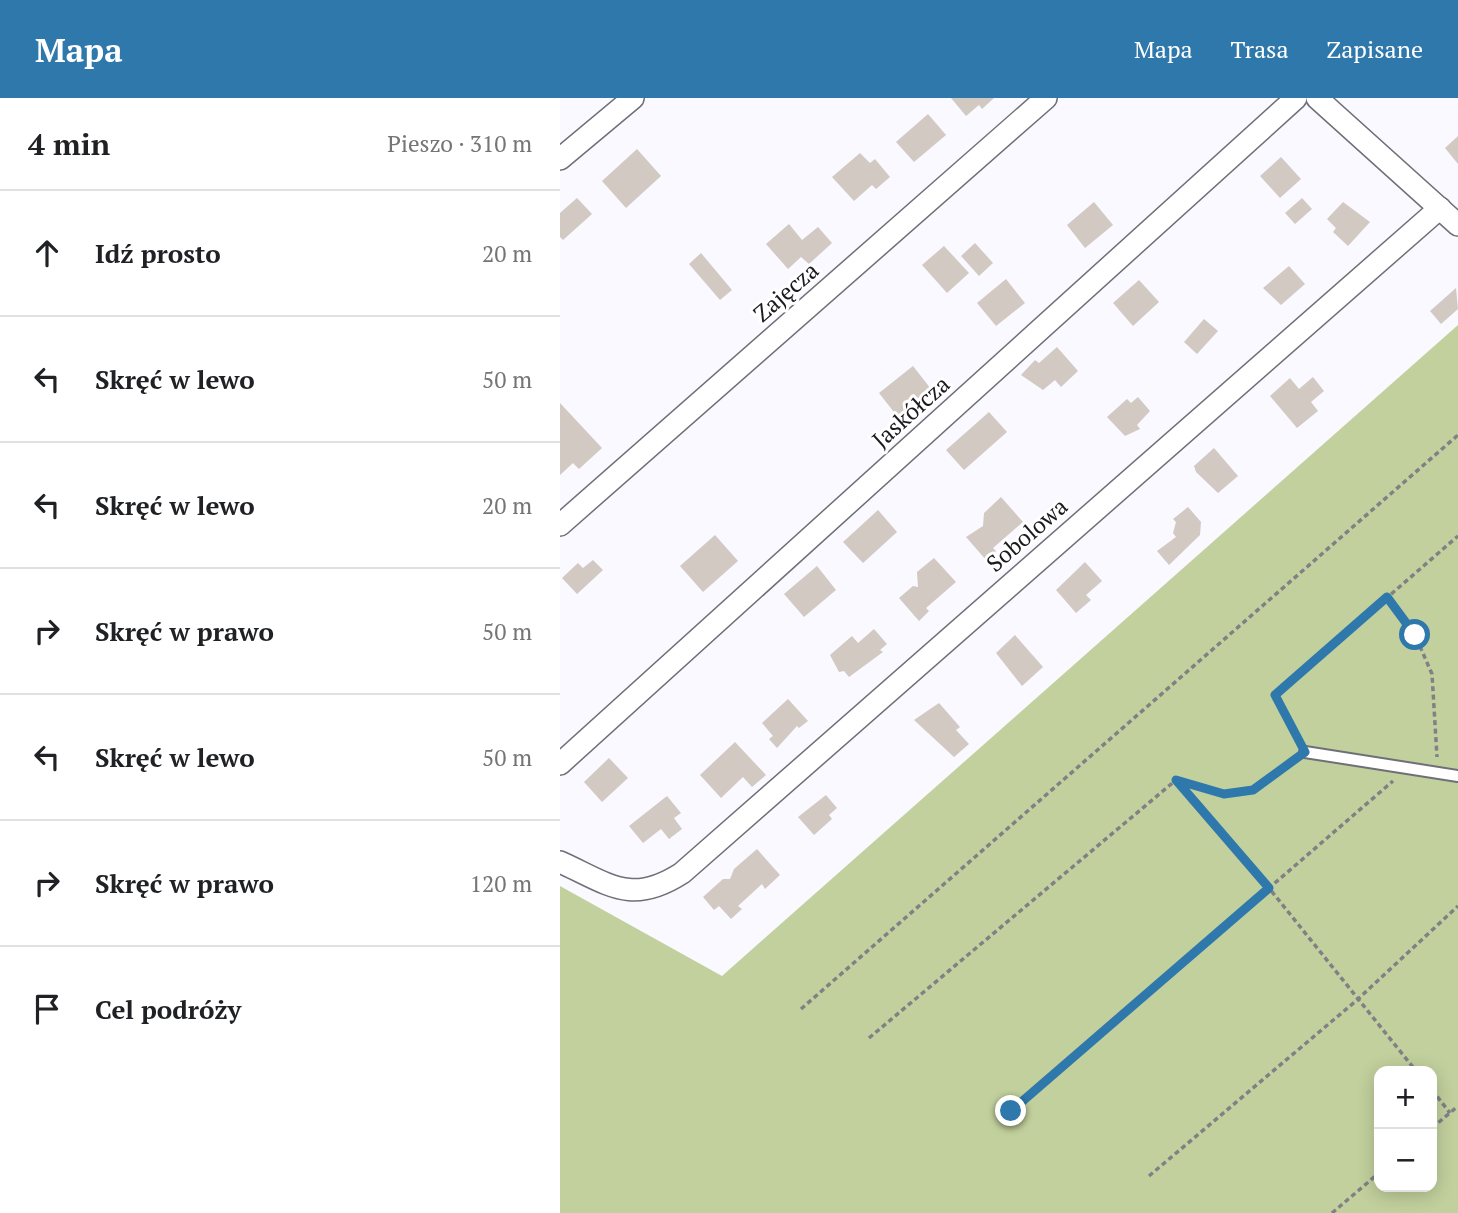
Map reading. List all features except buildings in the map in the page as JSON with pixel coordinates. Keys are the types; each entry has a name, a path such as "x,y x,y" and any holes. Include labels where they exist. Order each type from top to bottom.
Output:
{"street":[{"path":"560,159 633,98"},
{"name":"Zajęcza","path":"560,525 1046,98"},
{"name":"Jaskółcza","path":"560,764 1296,98"},
{"path":"1317,98 1458,225"},
{"name":"Sobolowa","path":"560,862 621,890 643,892 663,886 682,873 1440,208"}],"lane":[{"path":"1305,752 1458,776"}],"path":[{"path":"801,1009 1458,435"},
{"path":"1176,780 1224,794 1253,790 1305,752 1275,695 1458,536"},
{"path":"1387,597 1415,635 1432,674 1437,773"},
{"path":"1011,1111 1408,768"},
{"path":"1176,780 1269,888 1412,1066"},
{"path":"869,1038 1176,780"},
{"path":"1149,1176 1357,1000 1458,906"},
{"path":"1437,1096 1450,1113"},
{"path":"1437,1124 1458,1106"},
{"path":"1332,1213 1374,1177"}],"green space":[{"path":"1458,325 1458,1213 560,1213 560,886 722,976"}],"route":[{"path":"1011,1111 1269,888 1176,780 1224,794 1253,790 1305,752 1275,695 1387,597 1415,635"}]}
